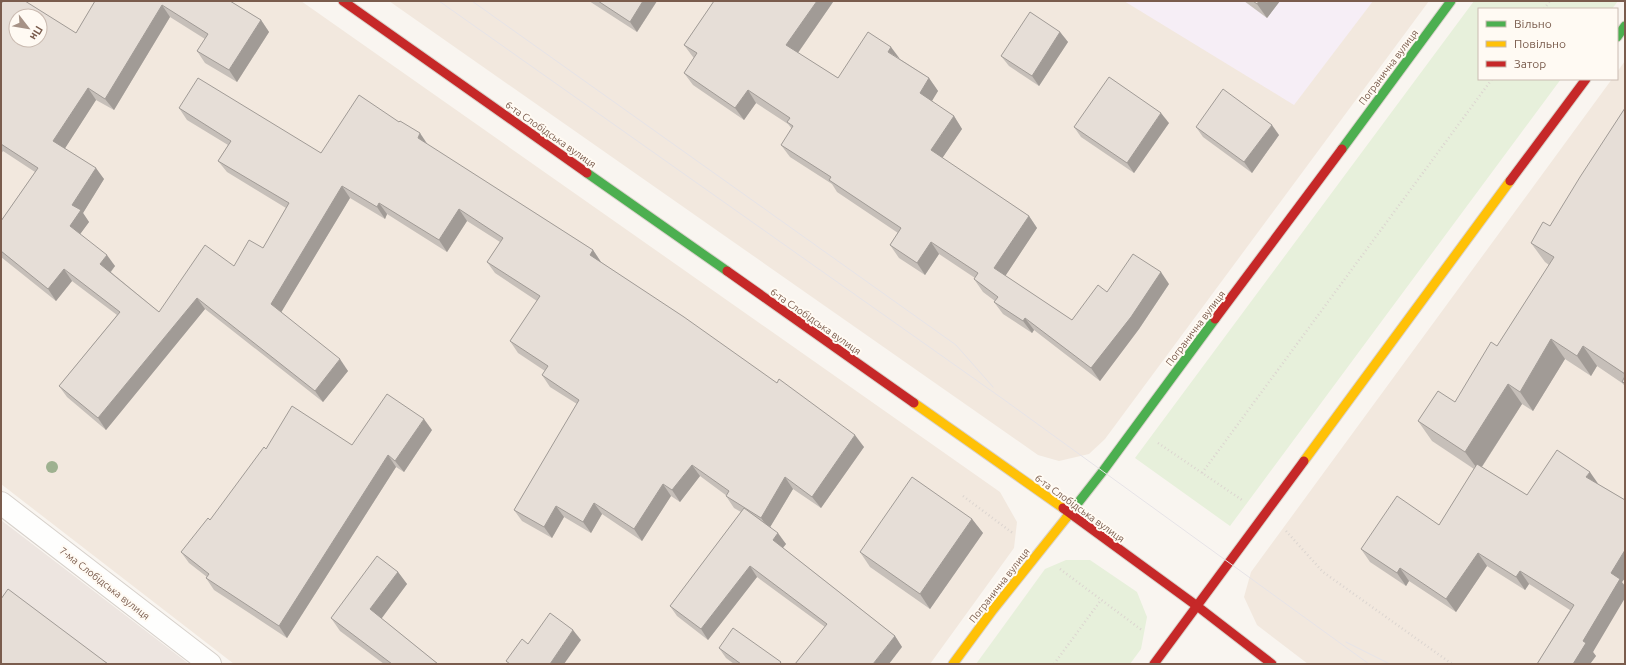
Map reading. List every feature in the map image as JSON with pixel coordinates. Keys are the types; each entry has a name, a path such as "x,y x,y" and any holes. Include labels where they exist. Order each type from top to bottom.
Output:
{"main road":[{"name":"6-та Слобідська вулиця","path":"343,1 1070,513 1197,606 1272,664"},
{"name":"Погранична вулиця","path":"952,664 1103,471 1451,1"},
{"path":"1618,36 1625,26"},
{"path":"1154,664 1585,80"}],"street":[{"name":"7-ма Слобідська вулиця","path":"1,503 210,664"}],"path":[{"path":"1202,473 1491,80"},
{"path":"1158,442 1245,502"},
{"path":"963,496 1014,534"},
{"path":"1284,529 1323,572 1452,664"},
{"path":"1055,565 1143,631"},
{"path":"1054,664 1101,600"}],"shaded area":[{"path":"1,1 301,1 1000,492 1017,522 1014,548 930,664 234,664 1,484"},
{"path":"389,1 1429,1 1105,439 1089,454 1059,461 1038,455"},
{"path":"1124,1 1373,1 1294,105"},
{"path":"1625,61 1625,664 1308,664 1257,625 1244,597 1251,572 1611,80 1618,80 1618,71"},
{"path":"1,520 189,664 1,664"}],"green space":[{"path":"1474,1 1618,1 1613,8 1478,8 1478,80 1560,80 1230,526 1135,458"},
{"path":"1066,560 1090,560 1137,592 1147,617 1141,649 1130,664 976,664 1045,569"}],"building":[{"path":"3,1 25,1 36,8 8,8 8,48 48,48 48,15 76,33 95,1 230,1 261,20 229,70 197,51 208,34 162,5 105,99 88,88 53,141 96,168 72,205 81,210 70,226 107,255 100,264 159,312 205,245 234,266 249,240 263,248 289,203 218,161 231,141 179,108 198,78 321,153 359,95 399,122 400,121 420,133 418,138 593,250 590,255 684,317 777,383 779,379 855,435 812,497 785,477 761,518 726,496 729,491 692,465 672,490 663,484 634,529 594,503 583,522 556,506 544,527 514,510 579,400 542,375 548,366 510,341 540,296 487,262 503,238 459,209 439,240 379,203 377,207 342,186 271,304 340,359 315,391 197,298 98,418 59,386 120,312 64,269 48,289 1,251 1,221 38,168 1,144 1,4"},
{"path":"598,1 643,1 630,22"},
{"path":"714,1 817,1 786,45 838,78 868,32 891,47 888,52 929,78 920,93 954,116 931,150 1029,216 994,268 1072,320 1098,285 1107,292 1133,254 1161,272 1131,317 1091,368 1025,318 1023,321 994,302 998,297 974,279 978,273 931,242 917,263 890,245 901,228 829,180 831,177 781,145 793,126 787,122 790,118 748,90 735,108 684,73 697,53 684,45"},
{"path":"1030,12 1060,32 1032,76 1001,56"},
{"path":"1109,77 1161,113 1127,163 1074,127"},
{"path":"1223,89 1272,125 1244,162 1196,127"},
{"path":"1625,108 1625,374 1583,346 1577,356 1551,339 1520,392 1508,384 1465,452 1418,421 1438,391 1455,402 1491,342 1497,346 1554,257 1531,243 1543,222 1550,226"},
{"path":"1625,376 1625,383 1622,382"},
{"path":"387,394 424,419 395,461 388,455 279,626 206,578 209,574 181,552 208,518 210,520 264,447 266,449 292,406 352,445"},
{"path":"1557,450 1590,472 1586,477 1625,500 1625,550 1611,573 1620,579 1583,641 1586,643 1573,664 1537,664 1574,605 1520,571 1516,577 1478,553 1446,599 1400,568 1397,573 1361,549 1397,496 1439,525 1477,464 1527,495"},
{"path":"912,477 972,519 920,594 860,552"},
{"path":"744,508 778,533 773,540 895,636 873,664 795,664 827,624 750,566 701,629 670,606"},
{"path":"377,556 398,572 370,609 438,664 392,664 331,618"},
{"path":"8,589 108,664 1,664 1,599"},
{"path":"550,613 573,630 550,664 510,664 506,661 522,639 528,644"},
{"path":"733,628 781,662 779,664 741,664 719,648"}],"tram line":[{"path":"439,1 1003,399 1369,664"},
{"path":"472,1 956,345 993,387"},
{"path":"1346,642 1390,664"}],"traffic: fast":[{"path":"1342,149 1451,1"},
{"path":"1618,36 1625,26"},
{"path":"587,173 727,271"},
{"path":"1067,517 1103,471 1215,319"}],"traffic: slow":[{"path":"1304,461 1510,181"},
{"path":"914,403 1063,508"},
{"path":"953,664 992,611 1067,517"}],"traffic: jam":[{"path":"343,1 587,173"},
{"path":"1510,181 1585,80"},
{"path":"1215,319 1342,149"},
{"path":"727,271 914,403"},
{"path":"1154,664 1304,461"},
{"path":"1063,508 1197,606 1272,664"}]}
